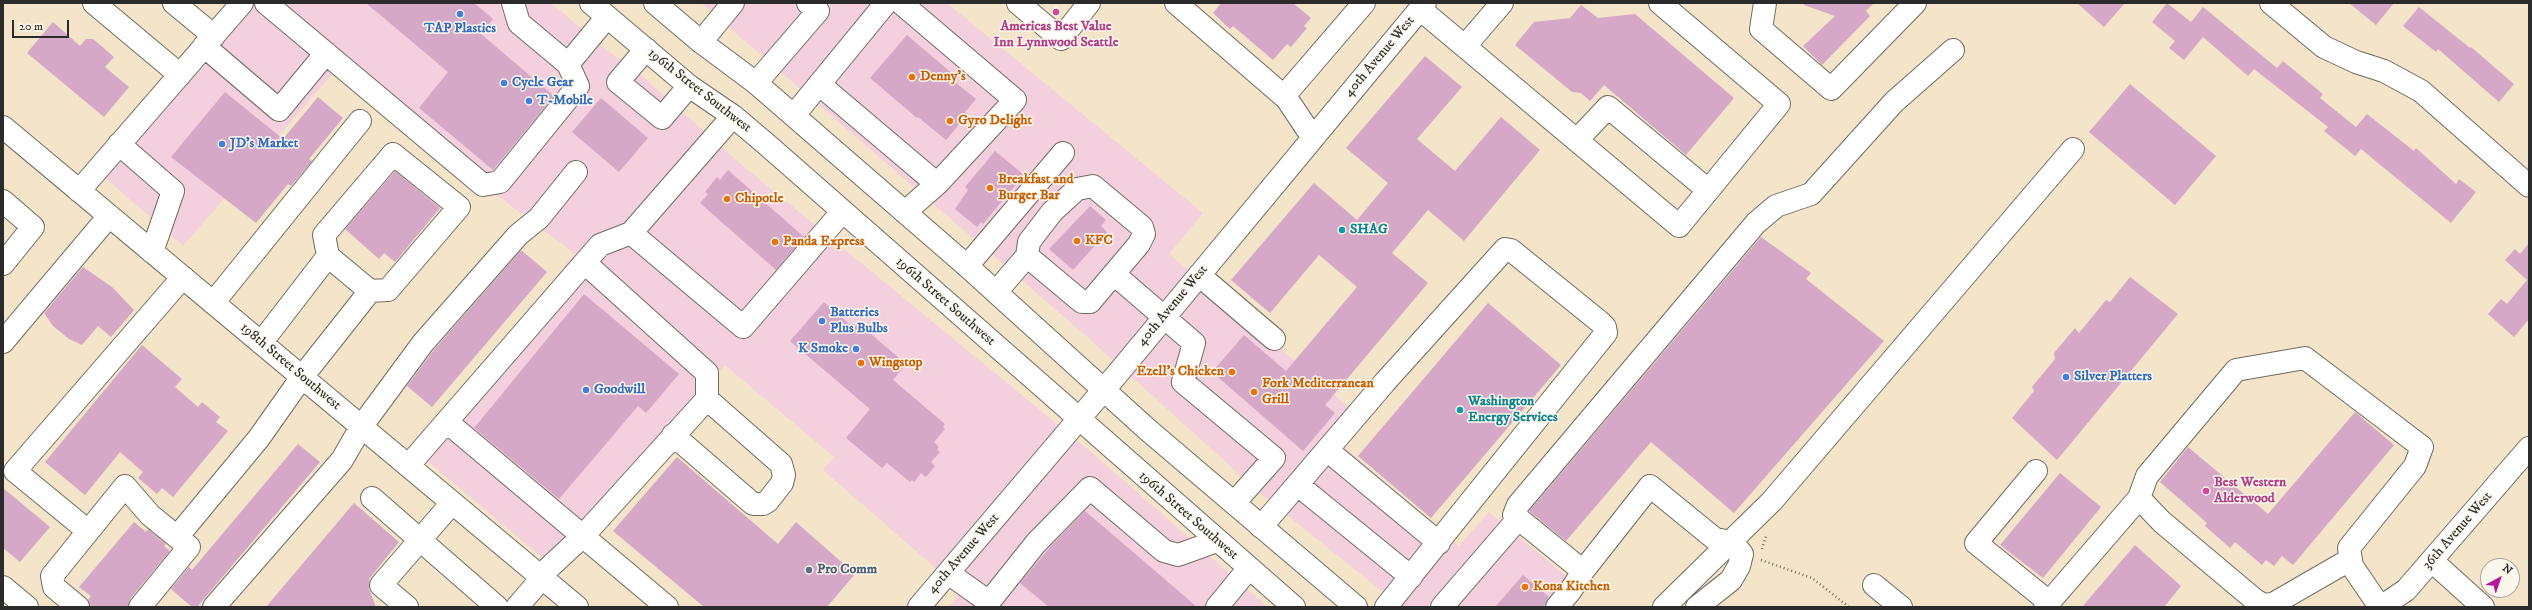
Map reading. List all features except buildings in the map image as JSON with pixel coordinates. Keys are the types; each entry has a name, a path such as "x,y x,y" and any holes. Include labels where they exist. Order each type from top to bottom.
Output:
{"street":[{"path":"94,3 180,75"},
{"path":"174,3 209,41 279,110 326,53"},
{"path":"79,191 242,3"},
{"path":"266,3 483,185 500,182 578,86 568,64 519,23 513,3"},
{"path":"655,3 701,42 756,83 794,115 967,266 1103,390 1356,607"},
{"path":"701,42 732,3"},
{"path":"794,115 886,3"},
{"path":"901,3 1015,100 937,184 905,212"},
{"path":"1018,3 1061,39 1089,3"},
{"path":"1176,3 1284,96 1313,138"},
{"path":"1284,96 1364,3"},
{"path":"1465,46 1502,3"},
{"path":"1423,6 1465,46 1679,226 1779,104 1660,3"},
{"path":"1765,3 1762,29 1831,89 1914,3"},
{"path":"2271,3 2324,47 2356,62 2384,71 2421,91 2529,186"},
{"path":"756,83 817,6"},
{"name":"40th Avenue West","path":"919,607 1079,419 1423,6"},
{"path":"568,64 599,10"},
{"name":"196th Street Southwest","path":"599,10 689,86 733,116 1294,607"},
{"path":"646,49 618,82 662,118 689,86"},
{"path":"1583,572 1514,515 1518,505 1756,223 1776,206 1812,194 1894,102 1953,50"},
{"path":"819,84 937,184"},
{"path":"1577,140 1608,107 1708,190"},
{"path":"408,466 600,246 631,233 733,116"},
{"path":"213,303 360,121"},
{"name":"198th Street Southwest","path":"6,134 79,191 577,607"},
{"path":"119,144 173,191 152,252"},
{"path":"1664,607 1732,542 1772,501 2073,150"},
{"path":"967,266 1063,153"},
{"path":"394,154 458,207 388,290 370,291 328,256 324,235 394,154"},
{"path":"214,607 342,460 361,427 422,343 518,235 539,218 576,172"},
{"path":"996,292 1027,256 1029,242 1052,212 1077,189 1093,186 1142,227 1144,234 1139,244 1090,302 1082,302 1027,256"},
{"path":"3,200 33,227 3,264"},
{"path":"631,233 743,327 842,212"},
{"path":"3,342 109,216"},
{"path":"1261,527 1385,382 1505,249 1511,250 1600,322 1606,333 1439,543 1386,607"},
{"path":"261,343 328,256"},
{"path":"517,607 541,577 583,536 707,399 706,373 585,263"},
{"path":"1114,274 1194,343 1183,382 1274,458 1234,503"},
{"path":"1199,275 1274,339"},
{"path":"88,531 9,471 183,278"},
{"path":"177,537 259,438 302,377 370,291"},
{"path":"2036,471 1976,543 2047,605 2139,498 2147,476 2236,370 2306,358 2422,447 2415,466 2349,548 2352,566 2380,607"},
{"path":"673,435 753,504 763,504 768,501 782,483 784,475 781,464 707,399"},
{"path":"447,422 667,607"},
{"name":"36th Avenue West","path":"2380,607 2406,590 2529,448"},
{"path":"1327,450 1439,543"},
{"path":"1298,485 1411,577"},
{"path":"78,607 54,587 52,576 125,486 150,515 189,547 140,607"},
{"path":"1557,607 1650,486 1714,539 1732,542 1742,554 1739,566 1731,580 1697,607"},
{"path":"948,573 992,604 1036,543 1090,488 1164,551 1178,555 1217,541"},
{"path":"372,498 497,607"},
{"path":"2139,498 2162,522 2255,600 2264,605 2273,604 2351,559"},
{"path":"406,607 381,585 452,503"},
{"path":"1442,607 1518,519"},
{"path":"2432,561 2483,607"},
{"path":"1220,606 1249,568"},
{"path":"1874,585 1901,607"},
{"path":"3,587 27,607"}],"path":[{"path":"1759,560 1812,578 1849,607"}],"shaded area":[{"path":"255,3 551,3 618,59 624,60 737,161 1091,452 1268,607 949,607 962,591 823,470 834,457 725,365 557,570 412,448 575,254 334,72 183,246 103,176"},
{"path":"701,3 947,3 1203,213 1169,254 1351,409 1329,434 1459,546 1489,512 1572,581 1550,607 1402,607 1268,500 1084,334"}],"place":[{"name":"Americas Best Value Inn Lynnwood Seattle","path":"1056,12"},
{"name":"TAP Plastics","path":"460,14"},
{"name":"Denny's","path":"912,77"},
{"name":"Cycle Gear","path":"504,83"},
{"name":"T-Mobile","path":"529,101"},
{"name":"Gyro Delight","path":"950,121"},
{"name":"JD's Market","path":"222,144"},
{"name":"Breakfast and Burger Bar","path":"990,188"},
{"name":"Chipotle","path":"727,199"},
{"name":"SHAG","path":"1342,230"},
{"name":"KFC","path":"1077,241"},
{"name":"Panda Express","path":"775,242"},
{"name":"Batteries Plus Bulbs","path":"822,321"},
{"name":"K Smoke","path":"856,349"},
{"name":"Wingstop","path":"861,363"},
{"name":"Ezell's Chicken","path":"1232,372"},
{"name":"Silver Platters","path":"2066,377"},
{"name":"Goodwill","path":"586,390"},
{"name":"Fork Mediterranean Grill","path":"1254,392"},
{"name":"Washington Energy Services","path":"1460,410"},
{"name":"Best Western Alderwood","path":"2206,491"},
{"name":"Pro Comm","path":"809,570"},
{"name":"Kona Kitchen","path":"1525,587"}]}
